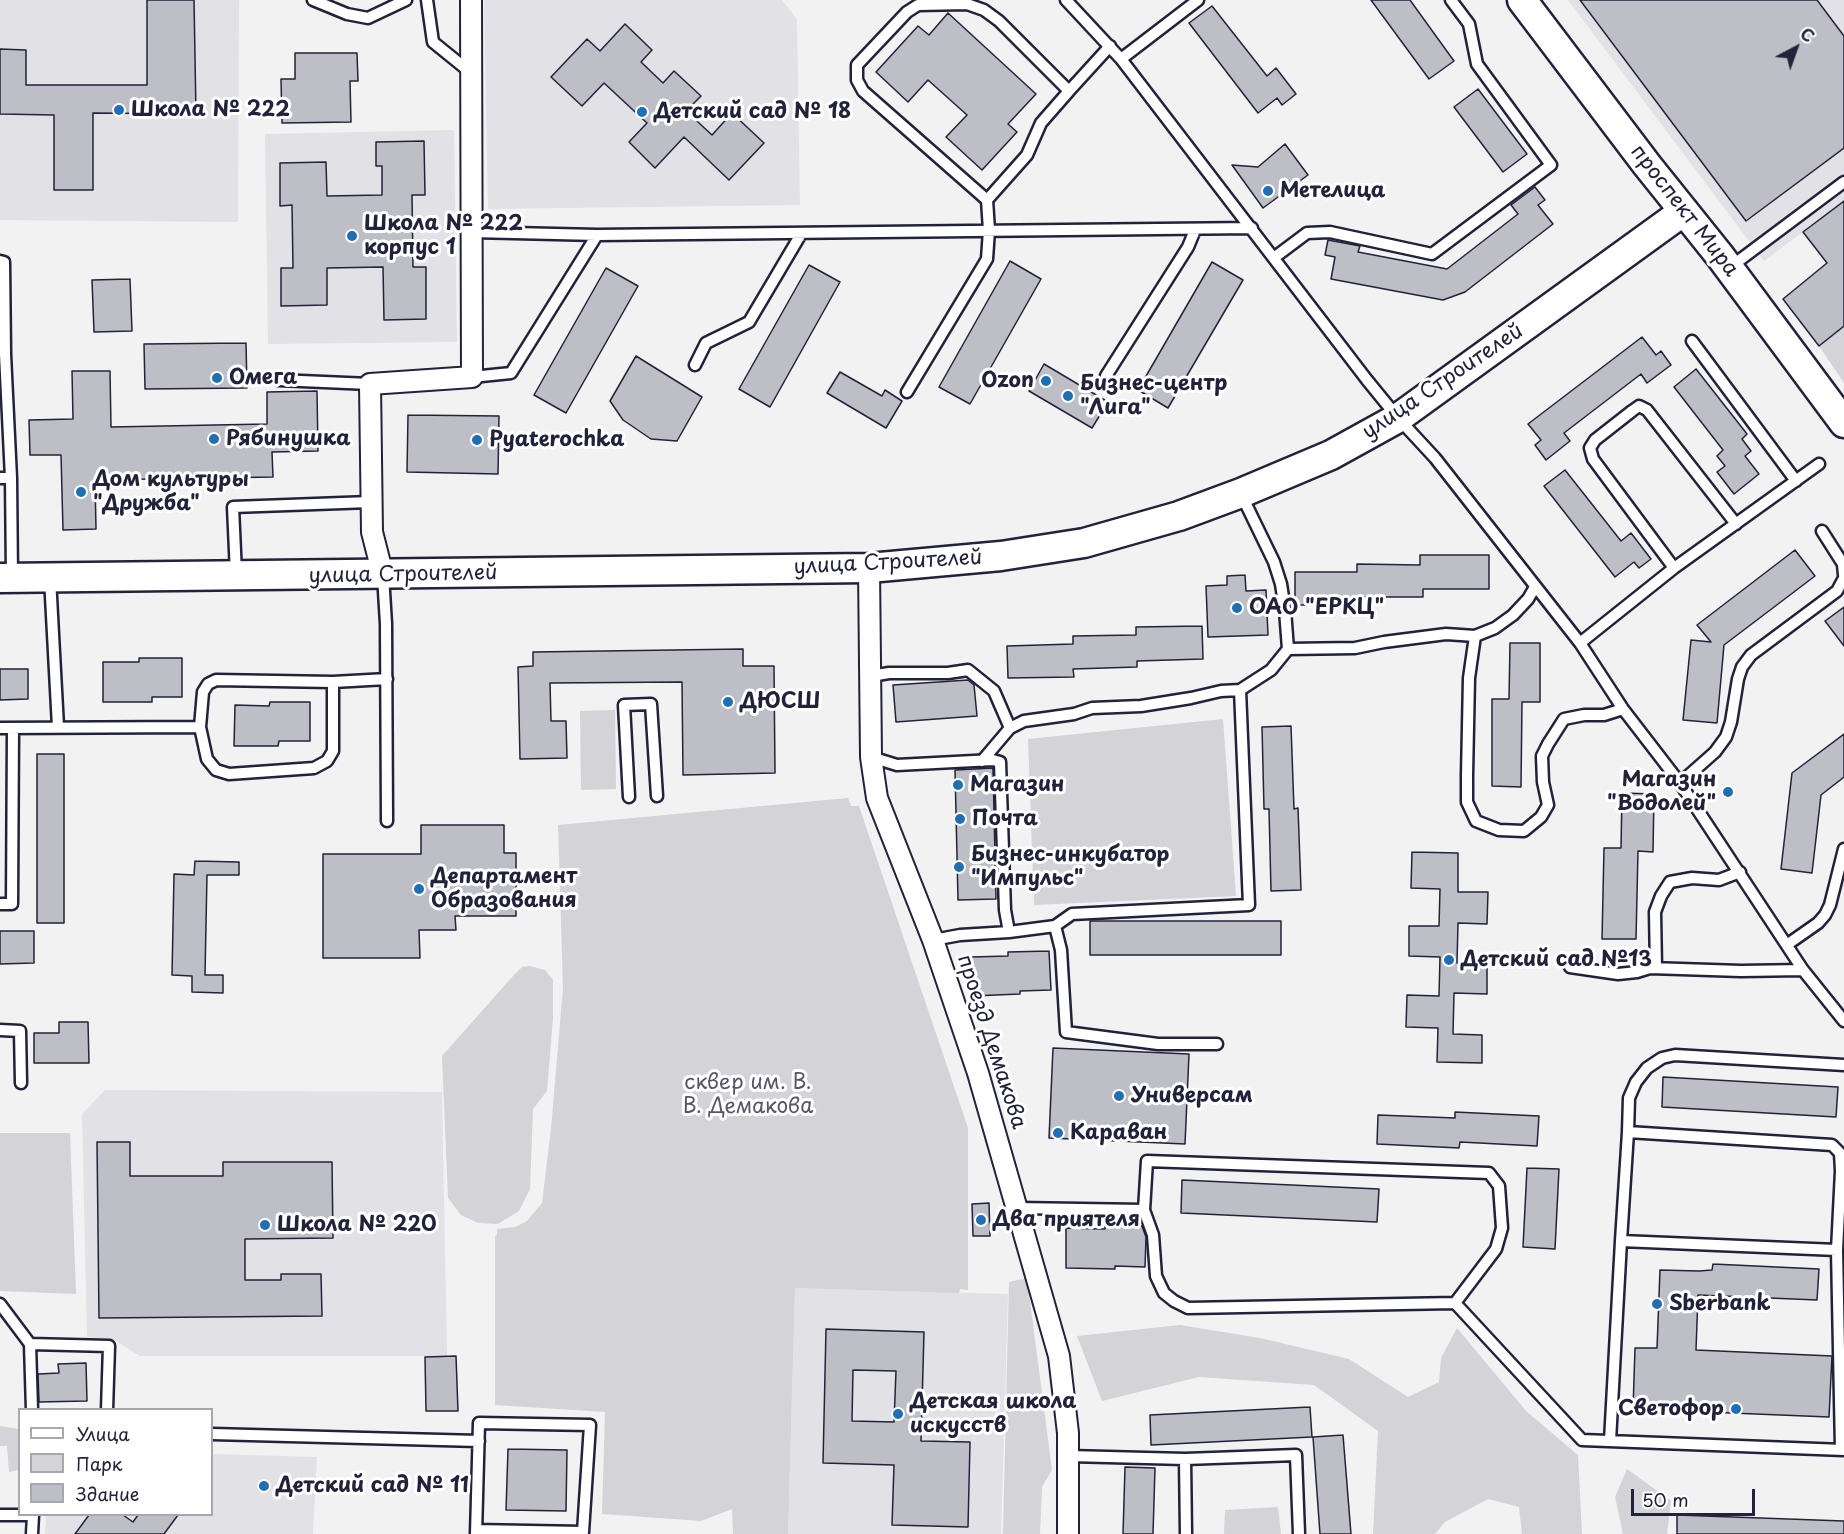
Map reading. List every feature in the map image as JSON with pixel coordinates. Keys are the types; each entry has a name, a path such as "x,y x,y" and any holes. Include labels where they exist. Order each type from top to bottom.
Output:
{"street":[{"path":"383,575 372,532 370,384 472,377 471,0"},
{"name":"проспект Мира","path":"1522,0 1729,268 1844,423"},
{"name":"улица Строителей","path":"6,578 869,568 1001,556 1084,543 1179,516 1241,493 1331,455 1398,418 1684,211"},
{"name":"проезд Демакова","path":"869,568 871,757 876,798 933,940 978,1073 1059,1356 1069,1456 1068,1534"}],"lane":[{"path":"313,0 347,14 368,18 406,0"},
{"path":"427,0 433,42 470,72"},
{"path":"1066,0 1121,59 1398,418 1435,458 1580,643 1623,709 1680,783 1803,970 1844,1022"},
{"path":"1121,59 1198,0"},
{"path":"1275,257 1307,233 1330,232 1432,254 1551,165 1477,64 1469,24 1451,0"},
{"path":"987,200 863,91 857,80 857,65 907,12 918,5 968,4 984,10 999,21 1069,91"},
{"path":"907,392 987,259 987,200 1028,155 1041,123 1110,46"},
{"path":"1729,268 1844,182"},
{"path":"472,232 597,235 801,234 1252,228"},
{"path":"1106,376 1188,247 1195,230"},
{"path":"695,365 706,343 749,322 801,234"},
{"path":"472,377 511,373 597,235"},
{"path":"0,261 4,262 2,354 6,578"},
{"path":"1692,341 1796,482"},
{"path":"278,380 370,384"},
{"path":"1674,568 1593,459 1590,448 1595,440 1639,406 1647,410 1736,524"},
{"path":"1580,643 1674,568 1819,464"},
{"path":"982,760 1010,728 1024,721 1074,714 1092,708 1141,706 1221,691 1240,690 1271,670 1288,649 1285,610 1275,562 1241,493"},
{"path":"236,576 233,507 370,502"},
{"path":"1680,783 1715,752 1726,737 1731,722 1738,679 1742,667 1751,655 1837,591 1844,577 1843,564 1822,531"},
{"path":"383,575 387,679 387,821"},
{"path":"50,577 58,728"},
{"path":"1288,649 1355,648 1446,634 1475,636 1496,628 1513,615 1528,599 1535,586"},
{"path":"1475,636 1469,678 1467,802 1476,821 1499,830 1524,831 1540,818 1548,805 1543,782 1542,756 1564,719 1604,715 1623,709"},
{"path":"871,676 889,673 948,673 968,670 994,691 1010,728"},
{"path":"333,682 333,751 327,761 315,768 229,774 216,770 207,759 201,727 203,692 207,684 216,680 333,682 387,679"},
{"path":"933,940 960,935 1055,926 1072,914 1249,905 1240,690"},
{"path":"629,797 624,705 651,704 657,796"},
{"path":"0,728 201,727"},
{"path":"0,904 12,904 13,728"},
{"path":"871,757 897,765 982,760 1000,762 1005,910 1009,932"},
{"path":"1788,944 1826,915 1844,849"},
{"path":"1656,968 1655,912 1670,882 1692,878 1719,880 1740,872"},
{"path":"1055,926 1061,950 1066,1032 1158,1044 1217,1044"},
{"path":"1570,967 1618,974 1656,968 1741,971 1803,970"},
{"path":"0,1030 20,1030 21,1083"},
{"path":"1610,1441 1629,1098 1636,1082 1647,1068 1662,1058 1675,1055 1844,1065"},
{"path":"1455,1303 1496,1249 1502,1228 1499,1186 1489,1173 1147,1161 1144,1210 1153,1235 1156,1276 1164,1293 1188,1308 1455,1303 1582,1440 1843,1450 1837,1250 1840,1153 1832,1145 1628,1131"},
{"path":"1017,1208 1144,1210"},
{"path":"1621,1241 1837,1250"},
{"path":"0,1304 30,1344 32,1408"},
{"path":"30,1344 109,1346 107,1408"},
{"path":"479,1423 590,1425 583,1532 476,1532 479,1423"},
{"path":"213,1434 479,1442"},
{"path":"1069,1456 1185,1459 1296,1455 1299,1534"},
{"path":"1185,1459 1186,1534"},
{"path":"0,1515 18,1515"},
{"path":"32,1534 33,1516"}],"shaded area":[{"name":"Школа № 222","path":"0,0 239,0 238,222 0,220"},
{"name":"Детский сад № 18","path":"485,0 782,0 797,19 800,205 488,209"},
{"path":"1568,0 1844,0 1844,201 1764,261"},
{"name":"Школа № 222","path":"454,130 457,342 268,344 265,134"},
{"name":"Школа № 220","path":"105,1090 442,1092 447,1356 140,1356 114,1340 87,1337 82,1114"},
{"name":"Детская школа искусств","path":"795,1288 1008,1294 1001,1534 788,1534"},
{"name":"Детский сад № 11","path":"213,1454 317,1457 313,1534 45,1534 46,1516 213,1516"}],"green space":[{"path":"1844,326 1844,383 1819,346"},
{"path":"615,710 616,789 581,790 580,711"},
{"path":"1223,719 1236,896 1034,905 1028,739"},
{"name":"сквер им. В. В. Демакова","path":"848,798 851,806 859,806 968,1128 968,1290 960,1289 959,1293 795,1288 788,1534 733,1534 732,1509 701,1521 602,1514 605,1412 495,1405 495,1236 497,1229 515,1227 527,1221 542,1203 551,1129 563,988 558,825"},
{"path":"529,966 545,970 553,980 553,1018 547,1091 533,1109 530,1189 519,1211 498,1224 478,1223 461,1215 448,1198 442,1056 513,976 522,967"},
{"path":"0,1133 70,1133 76,1294 0,1291"},
{"path":"1027,1278 1052,1470 1042,1487 1040,1534 1003,1534 1009,1282"},
{"path":"1180,1325 1260,1338 1349,1359 1408,1397 1439,1382 1441,1358 1457,1328 1526,1411 1578,1455 1582,1534 1522,1534 1519,1507 1488,1499 1445,1522 1435,1534 1373,1534 1378,1431 1314,1385 1199,1377 1102,1401 1077,1336"},
{"path":"0,1426 18,1429 18,1470 9,1472 7,1446 0,1446"},
{"path":"1627,1469 1671,1501 1667,1534 1623,1534 1615,1497"},
{"path":"1278,1507 1281,1534 1224,1534 1225,1510"}],"building":[{"path":"147,0 194,0 196,114 93,113 93,190 54,190 54,115 0,114 0,49 26,50 26,85 147,85"},
{"path":"1371,0 1410,0 1454,61 1429,79"},
{"path":"1580,0 1817,0 1844,36 1844,148 1746,221"},
{"path":"1212,6 1267,76 1276,68 1296,94 1282,105 1277,98 1258,113 1189,23"},
{"path":"948,13 1036,94 1008,124 1017,132 982,170 946,137 967,115 928,80 908,102 876,72 918,26 929,35"},
{"path":"625,24 652,50 641,62 663,83 674,71 701,96 686,111 712,135 732,113 764,143 729,180 684,137 655,168 629,142 647,123 604,83 582,106 551,77 587,39 600,51"},
{"path":"295,53 357,53 358,81 350,81 351,122 282,123 281,79 295,79"},
{"path":"1478,89 1527,154 1503,172 1454,107"},
{"name":"Школа № 222 корпус 1","path":"424,141 425,195 412,195 413,267 426,267 426,319 384,320 383,267 327,268 327,305 281,306 281,268 293,268 292,205 280,206 280,163 326,162 327,196 382,195 382,166 376,166 376,142"},
{"name":"Метелица","path":"1285,144 1308,175 1263,208 1232,165 1258,167"},
{"path":"1535,187 1545,200 1538,205 1553,224 1465,292 1443,300 1331,279 1335,257 1325,255 1328,240 1360,246 1358,252 1447,269 1518,214 1511,205"},
{"path":"1844,201 1844,326 1819,346 1783,299 1827,263 1803,232"},
{"path":"1010,261 1041,279 970,404 939,387"},
{"path":"1212,262 1243,280 1168,408 1138,390"},
{"path":"809,265 840,282 770,407 739,389"},
{"path":"606,268 638,286 566,413 534,395"},
{"path":"130,279 132,331 94,332 92,280"},
{"path":"1642,337 1656,355 1661,351 1671,365 1647,383 1641,374 1564,433 1570,441 1546,460 1535,445 1541,440 1528,424"},
{"path":"246,343 247,388 145,389 144,344"},
{"path":"636,356 702,397 677,441 651,439 623,420 610,401"},
{"name":"Бизнес-центр \"Лига\"","path":"1044,364 1108,402 1092,428 1029,391"},
{"path":"1696,369 1747,434 1742,439 1751,451 1745,456 1759,474 1734,494 1717,472 1725,466 1717,456 1723,450 1674,387"},
{"path":"72,371 110,371 111,427 267,424 267,392 317,391 318,451 272,452 273,477 95,480 96,529 63,530 61,455 30,455 29,420 73,419"},
{"path":"840,372 882,396 885,390 902,401 886,428 827,393"},
{"path":"408,415 499,416 498,474 407,472"},
{"path":"1565,470 1621,541 1631,533 1651,559 1639,568 1634,562 1615,577 1544,486"},
{"path":"1795,550 1815,576 1724,645 1717,723 1683,720 1691,640 1711,642 1697,625"},
{"path":"1420,555 1489,555 1489,589 1423,589 1423,597 1357,597 1357,605 1295,605 1295,572 1357,572 1357,564 1420,565"},
{"path":"1245,575 1246,591 1266,590 1268,635 1208,637 1206,586 1227,585 1227,576"},
{"path":"1844,607 1844,646 1825,621"},
{"path":"1202,626 1203,659 1137,661 1137,667 1073,669 1074,677 1008,678 1007,646 1073,644 1073,636 1136,635 1136,627"},
{"path":"1510,643 1540,643 1540,702 1522,702 1521,787 1492,786 1492,699 1509,699"},
{"name":"ДЮСШ","path":"743,649 743,666 774,666 775,773 683,775 682,682 550,683 551,721 566,721 567,758 520,759 518,667 533,666 533,652"},
{"path":"139,658 182,658 182,697 152,697 152,702 103,702 103,662 139,662"},
{"path":"0,669 28,669 28,699 0,700"},
{"path":"968,680 974,685 977,716 896,722 893,685"},
{"path":"270,702 310,702 310,741 279,741 278,746 234,746 235,705 269,706"},
{"path":"1291,726 1294,809 1298,808 1301,890 1271,891 1269,809 1264,809 1262,727"},
{"path":"1844,734 1844,777 1821,795 1812,873 1781,869 1792,773"},
{"path":"37,754 64,754 64,923 37,923"},
{"path":"993,768 996,899 958,900 955,770"},
{"path":"1622,793 1654,794 1653,852 1638,851 1636,939 1602,939 1604,848 1621,848"},
{"name":"Департамент Образования","path":"421,825 504,825 504,853 516,853 516,916 455,916 456,930 419,930 420,958 323,958 323,854 421,854"},
{"name":"Детский сад №13","path":"1412,852 1458,853 1458,892 1488,892 1487,924 1458,923 1457,963 1487,964 1487,994 1454,993 1453,1034 1482,1035 1482,1063 1437,1062 1438,1028 1406,1027 1407,995 1439,996 1440,957 1409,956 1409,926 1439,926 1440,889 1411,888"},
{"path":"195,861 239,862 239,875 207,875 205,975 223,975 223,993 192,992 192,976 172,975 174,874 194,875"},
{"path":"1090,921 1281,921 1281,955 1090,955"},
{"path":"0,931 34,931 34,963 0,964"},
{"path":"1049,951 1051,990 972,996 971,957 1008,956 1008,952"},
{"path":"59,1022 88,1022 89,1063 34,1063 34,1033 59,1033"},
{"name":"Универсам","path":"1053,1048 1189,1054 1185,1144 1049,1138"},
{"path":"1663,1077 1838,1087 1836,1117 1662,1107"},
{"path":"1455,1112 1539,1116 1537,1146 1460,1142 1459,1148 1377,1144 1378,1115 1455,1118"},
{"path":"97,1142 130,1142 130,1176 223,1176 223,1162 332,1162 333,1238 245,1239 245,1280 281,1280 281,1274 321,1274 322,1316 99,1318"},
{"path":"1527,1168 1559,1169 1555,1249 1523,1247"},
{"path":"1182,1180 1379,1189 1377,1222 1181,1213"},
{"name":"Два приятеля","path":"989,1203 990,1236 973,1236 972,1204"},
{"path":"1105,1225 1142,1226 1146,1237 1145,1267 1066,1268 1066,1228 1105,1229"},
{"path":"1713,1264 1819,1269 1817,1300 1698,1295 1696,1350 1832,1356 1829,1417 1633,1409 1635,1348 1657,1348 1660,1270 1712,1270"},
{"path":"826,1329 924,1332 921,1441 970,1442 968,1527 892,1525 894,1465 823,1463","holes":["853,1370 896,1371 894,1422 852,1421"]},
{"path":"456,1356 458,1411 426,1411 425,1357"},
{"path":"86,1363 87,1401 39,1402 38,1374 59,1373 58,1364"},
{"path":"1310,1407 1312,1437 1151,1445 1150,1415"},
{"path":"1343,1435 1351,1534 1320,1534 1313,1437"},
{"path":"508,1449 567,1450 566,1511 506,1510"},
{"path":"1125,1467 1155,1468 1153,1534 1123,1534"},
{"path":"1677,1515 1844,1521 1844,1534 1677,1534"},
{"path":"88,1516 124,1516 133,1522 137,1516 177,1516 164,1534 75,1534"}],"place":[{"name":"Школа № 222","path":"119,110"},
{"name":"Детский сад № 18","path":"642,112"},
{"name":"Метелица","path":"1268,191"},
{"name":"Школа № 222 корпус 1","path":"352,236"},
{"name":"Омега","path":"217,378"},
{"name":"Ozon","path":"1046,381"},
{"name":"Бизнес-центр \"Лига\"","path":"1068,396"},
{"name":"Рябинушка","path":"214,439"},
{"name":"Pyaterochka","path":"477,440"},
{"name":"Дом культуры \"Дружба\"","path":"81,492"},
{"name":"ОАО \"ЕРКЦ\"","path":"1237,608"},
{"name":"ДЮСШ","path":"728,702"},
{"name":"Магазин","path":"958,785"},
{"name":"Магазин \"Водолей\"","path":"1728,792"},
{"name":"Почта","path":"960,819"},
{"name":"Бизнес-инкубатор \"Импульс\"","path":"959,867"},
{"name":"Департамент Образования","path":"419,889"},
{"name":"Детский сад №13","path":"1449,960"},
{"name":"Универсам","path":"1119,1096"},
{"name":"Караван","path":"1058,1133"},
{"name":"Два приятеля","path":"981,1220"},
{"name":"Школа № 220","path":"265,1225"},
{"name":"Sberbank","path":"1657,1304"},
{"name":"Светофор","path":"1736,1409"},
{"name":"Детская школа искусств","path":"898,1414"},
{"name":"Детский сад № 11","path":"264,1486"}]}
